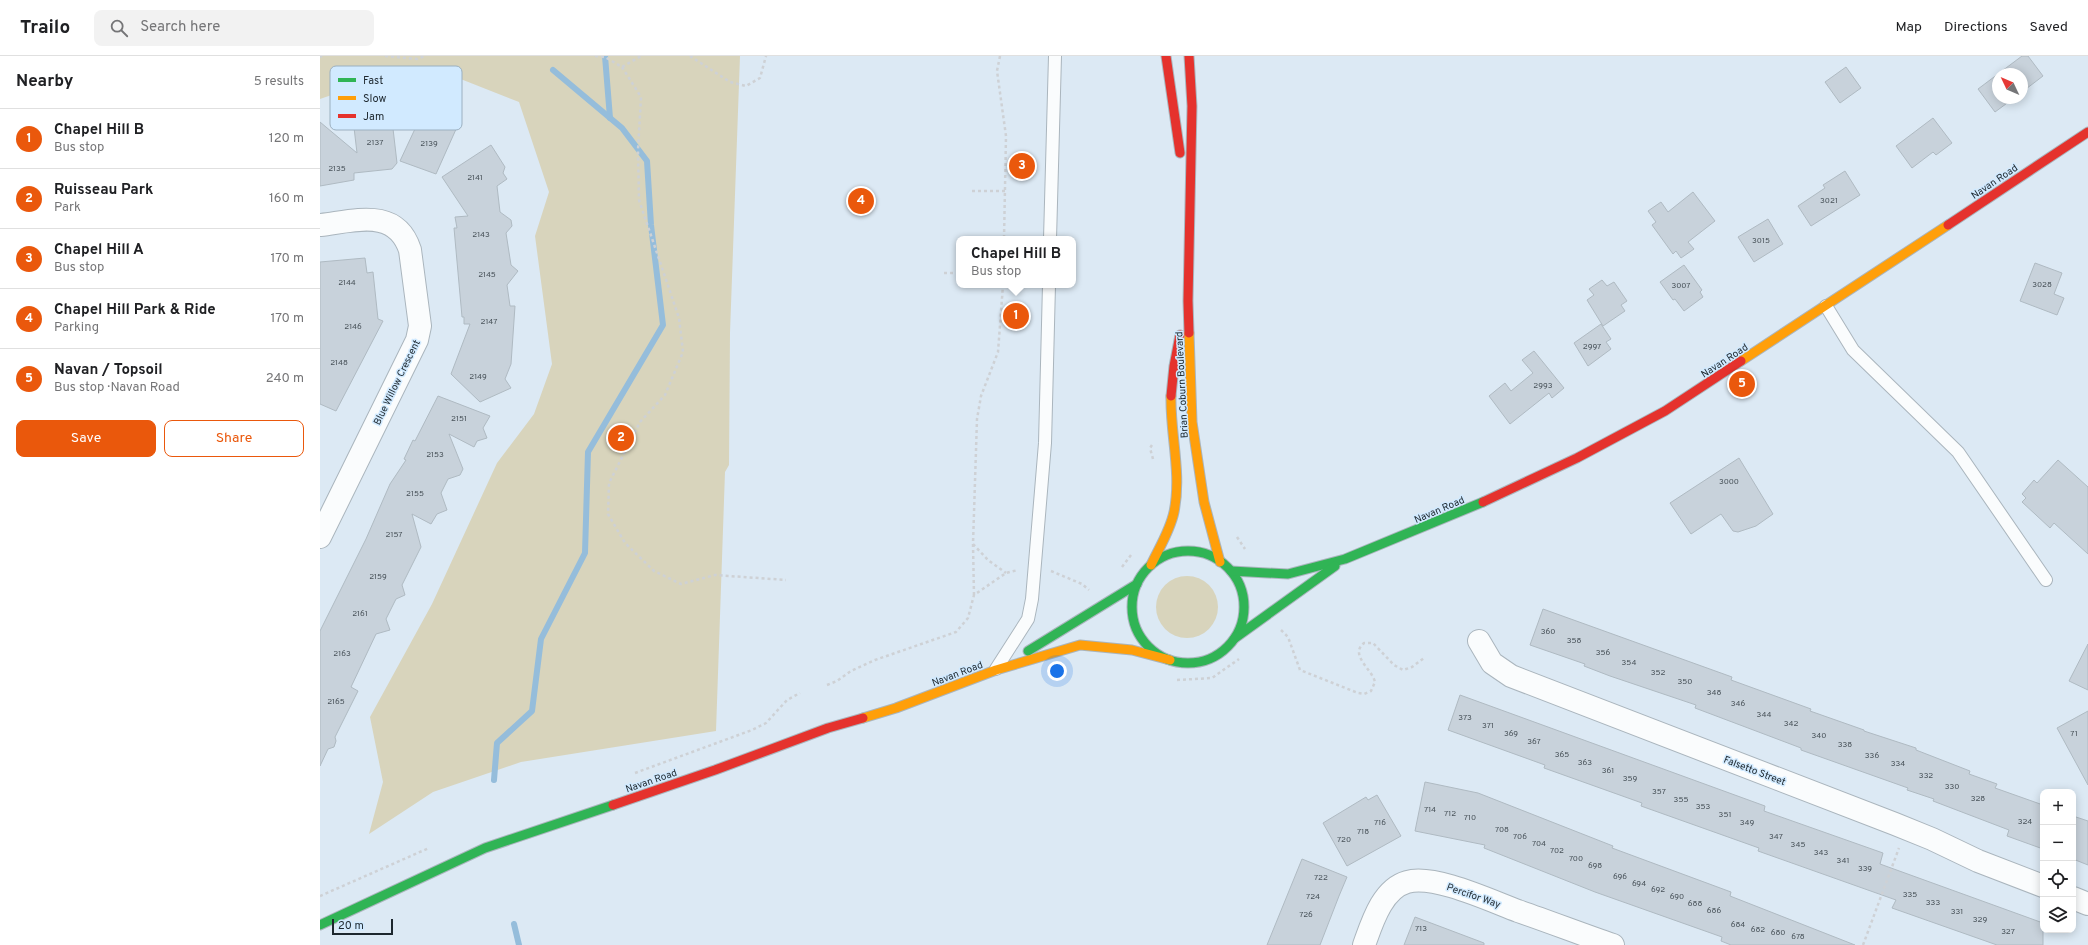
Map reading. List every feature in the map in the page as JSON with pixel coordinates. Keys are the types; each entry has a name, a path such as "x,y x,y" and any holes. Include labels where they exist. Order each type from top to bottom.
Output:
{"main road":[{"name":"Brian Coburn Boulevard","path":"1166,56 1188,219"},
{"name":"Brian Coburn Boulevard","path":"1189,56 1192,106 1188,219 1188,301 1192,422 1204,502 1220,562"},
{"name":"Navan Road","path":"1231,571 1288,574 1345,559 1484,502 1577,458 1665,411 2088,132"},
{"name":"Brian Coburn Boulevard","path":"1151,565 1174,513 1177,472 1172,420 1172,390 1176,352 1188,301"},
{"path":"1183,551 1201,552 1220,562 1231,571 1243,596 1244,611 1241,625 1235,638 1225,649 1213,657 1200,662 1185,663 1170,660 1150,648 1137,629 1132,614 1133,599 1137,584 1151,565 1166,556 1183,551"},
{"name":"Navan Road","path":"1235,638 1268,612 1306,588 1345,559"},
{"name":"Navan Road","path":"996,670 1137,584"},
{"name":"Navan Road","path":"320,925 394,889 485,848 715,770 828,728 896,708 996,670 1080,645 1132,650 1170,660"}],"street":[{"name":"Blue Willow Crescent","path":"320,225 373,218 386,222 398,229 407,239 410,250 420,326 414,345 320,536"},
{"name":"Falsetto Street","path":"1479,641 1492,663 1511,676 1906,828 1978,861 2040,885"},
{"name":"Percifor Way","path":"1364,945 1373,920 1384,901 1395,888 1408,882 1429,881 1460,890 1613,945"},
{"path":"2076,899 2088,904"}],"lane":[{"path":"1050,236 1055,56"},
{"path":"996,670 1028,619 1035,570 1045,443 1049,288"},
{"path":"1826,306 1853,350 1958,452 2046,580"}],"path":[{"path":"385,56 417,59 425,56"},
{"path":"595,56 605,57 622,67 641,97 638,150 639,200 679,318 683,352 665,395 640,422 609,483 608,514 625,543 654,571 681,584 715,575 786,580"},
{"path":"622,67 641,56"},
{"path":"690,56 730,82 746,86 760,78 766,56"},
{"path":"1000,56 997,70 1006,131 1004,236"},
{"path":"972,191 1005,191"},
{"path":"944,273 956,273"},
{"path":"828,685 837,681 851,671 875,660 956,632 968,618 974,595 973,544 977,420 981,396 998,352 1003,288"},
{"path":"1236,535 1243,548 1247,550"},
{"path":"973,544 988,560 1006,573"},
{"path":"1118,571 1134,550"},
{"path":"974,595 1006,573 1035,570 1048,571 1058,574 1082,584 1089,591 1095,587"},
{"path":"1274,632 1285,624"},
{"path":"1279,628 1288,638 1300,670 1358,693 1364,694 1371,691 1375,682 1358,653 1359,647 1364,643 1373,644 1394,665 1403,670 1412,667 1424,658"},
{"path":"1173,680 1212,678 1227,669 1245,654"},
{"path":"1863,945 1906,828"}],"shaded area":[{"path":"320,56 740,56 730,333 729,465 725,472 716,731 521,762 433,792 369,834 383,782 370,717 432,604 497,463 534,414 552,364 535,236 549,192 519,102 462,80 462,66 330,66 330,96 320,99"},
{"path":"1187,576 1199,579 1209,585 1215,595 1218,607 1215,619 1209,629 1199,635 1187,638 1175,635 1165,629 1159,619 1156,607 1159,595 1165,585 1175,579"}],"building":[{"path":"2022,56 2028,56 2043,76 2028,87 2028,68 2006,68"},
{"path":"1846,67 1861,88 1840,103 1825,82"},
{"path":"1992,78 1992,104 2006,104 1995,112 1978,89"},
{"path":"1933,118 1952,143 1936,155 1933,152 1912,168 1896,146"},
{"path":"320,122 357,153 354,130 393,130 397,163 392,169 354,173 354,180 320,186"},
{"path":"414,130 456,130 436,174 400,161"},
{"path":"491,145 505,167 503,173 507,179 497,186 500,212 511,220 512,226 506,233 511,265 518,271 507,285 510,306 515,306 511,364 505,379 511,388 480,402 451,374 470,324 464,324 464,317 462,317 454,228 457,228 455,217 468,216 442,177"},
{"path":"1845,171 1860,195 1811,226 1798,206 1825,188 1823,185"},
{"path":"1693,192 1715,221 1688,242 1694,249 1681,258 1676,251 1673,254 1652,225 1656,222 1648,211 1661,202 1668,212"},
{"path":"1768,219 1783,244 1754,262 1738,237"},
{"path":"365,258 367,273 373,272 378,319 383,321 336,411 320,404 320,262"},
{"path":"2035,263 2062,273 2054,294 2064,298 2057,315 2020,301"},
{"path":"1684,265 1702,290 1700,292 1703,297 1684,311 1675,299 1673,300 1660,282"},
{"path":"1602,280 1607,286 1614,282 1627,301 1621,305 1625,311 1603,326 1587,300 1594,295 1589,289"},
{"path":"1601,324 1611,339 1606,342 1611,349 1588,366 1574,343"},
{"path":"1534,351 1564,388 1552,398 1549,393 1510,424 1489,396 1505,383 1511,391 1533,373 1522,360"},
{"path":"438,396 490,416 483,428 487,438 477,441 474,447 449,434 463,469 460,475 448,479 441,493 447,510 437,514 431,524 412,514 421,547 402,585 405,595 396,599 386,619 390,630 376,634 351,687 358,691 335,737 336,741 334,747 328,749 320,766 320,631 366,539 390,484 406,460 404,459 413,440 415,441"},
{"path":"1739,458 1773,514 1756,526 1738,532 1733,531 1721,514 1691,534 1670,503"},
{"path":"2058,460 2088,487 2088,554 2054,523 2050,528 2022,502 2026,498 2022,494 2034,480 2037,483"},
{"path":"1543,609 1732,677 1731,680 1811,709 1810,711 1916,748 1916,750 1970,771 1969,774 1997,784 1995,788 2040,804 2040,848 2007,836 2009,830 1933,801 1934,799 1907,790 1908,788 1801,750 1801,748 1695,708 1696,705 1610,676 1584,666 1585,664 1530,645"},
{"path":"2088,644 2088,690 2069,681"},
{"path":"1460,695 1765,806 1764,811 1883,853 1880,864 2040,922 2040,933 2043,933 2043,945 1997,945 1892,908 1896,900 1758,851 1759,848 1641,806 1642,803 1544,768 1545,765 1448,730"},
{"path":"2088,711 2088,785 2057,728"},
{"path":"1425,782 1478,793 1613,846 1612,848 1731,892 1730,896 1855,945 1731,945 1721,941 1722,937 1595,892 1484,848 1485,845 1415,831"},
{"path":"1377,795 1401,836 1347,866 1323,823 1366,797 1368,800"},
{"path":"2076,817 2088,821 2088,865 2076,860"},
{"path":"1302,859 1347,877 1320,945 1267,945"},
{"path":"1415,917 1484,943 1484,945 1404,945"}],"waterway":[{"path":"605,56 610,118"},
{"path":"494,780 497,743 532,711 541,639 585,553 588,452 663,325 651,225 647,161 622,128 553,70"},
{"path":"514,924 519,945"}],"traffic: fast":[{"path":"1231,571 1288,574 1345,559 1483,502"},
{"path":"1188,551 1209,556 1219,561 1227,568 1234,576 1239,586 1244,607 1239,628 1234,638 1227,646 1219,653 1209,658 1188,663 1167,658 1157,653 1149,646 1142,638 1137,628 1132,607 1137,586 1142,576 1149,568 1157,561 1167,556 1188,551"},
{"path":"1235,638 1335,566"},
{"path":"1028,651 1137,584"},
{"path":"320,925 485,848 613,805"}],"traffic: slow":[{"path":"1741,361 1948,225"},
{"path":"1189,333 1192,422 1204,502 1220,562"},
{"path":"1151,565 1170,526 1176,497 1177,483 1171,396"},
{"path":"863,718 896,708 996,670 1080,645 1132,650 1170,660"}],"traffic: jam":[{"path":"1166,56 1180,153"},
{"path":"1189,56 1192,106 1188,301 1189,333"},
{"path":"1948,225 2088,132"},
{"path":"1171,396 1174,366 1180,335"},
{"path":"1483,502 1577,458 1665,411 1741,361"},
{"path":"613,805 715,770 828,728 863,718"}],"place":[{"name":"Chapel Hill A","path":"1022,166"},
{"name":"Chapel Hill Park & Ride","path":"861,201"},
{"name":"Chapel Hill B","path":"1016,316"},
{"name":"Navan / Topsoil","path":"1742,384"},
{"name":"Ruisseau Park","path":"621,438"}]}
